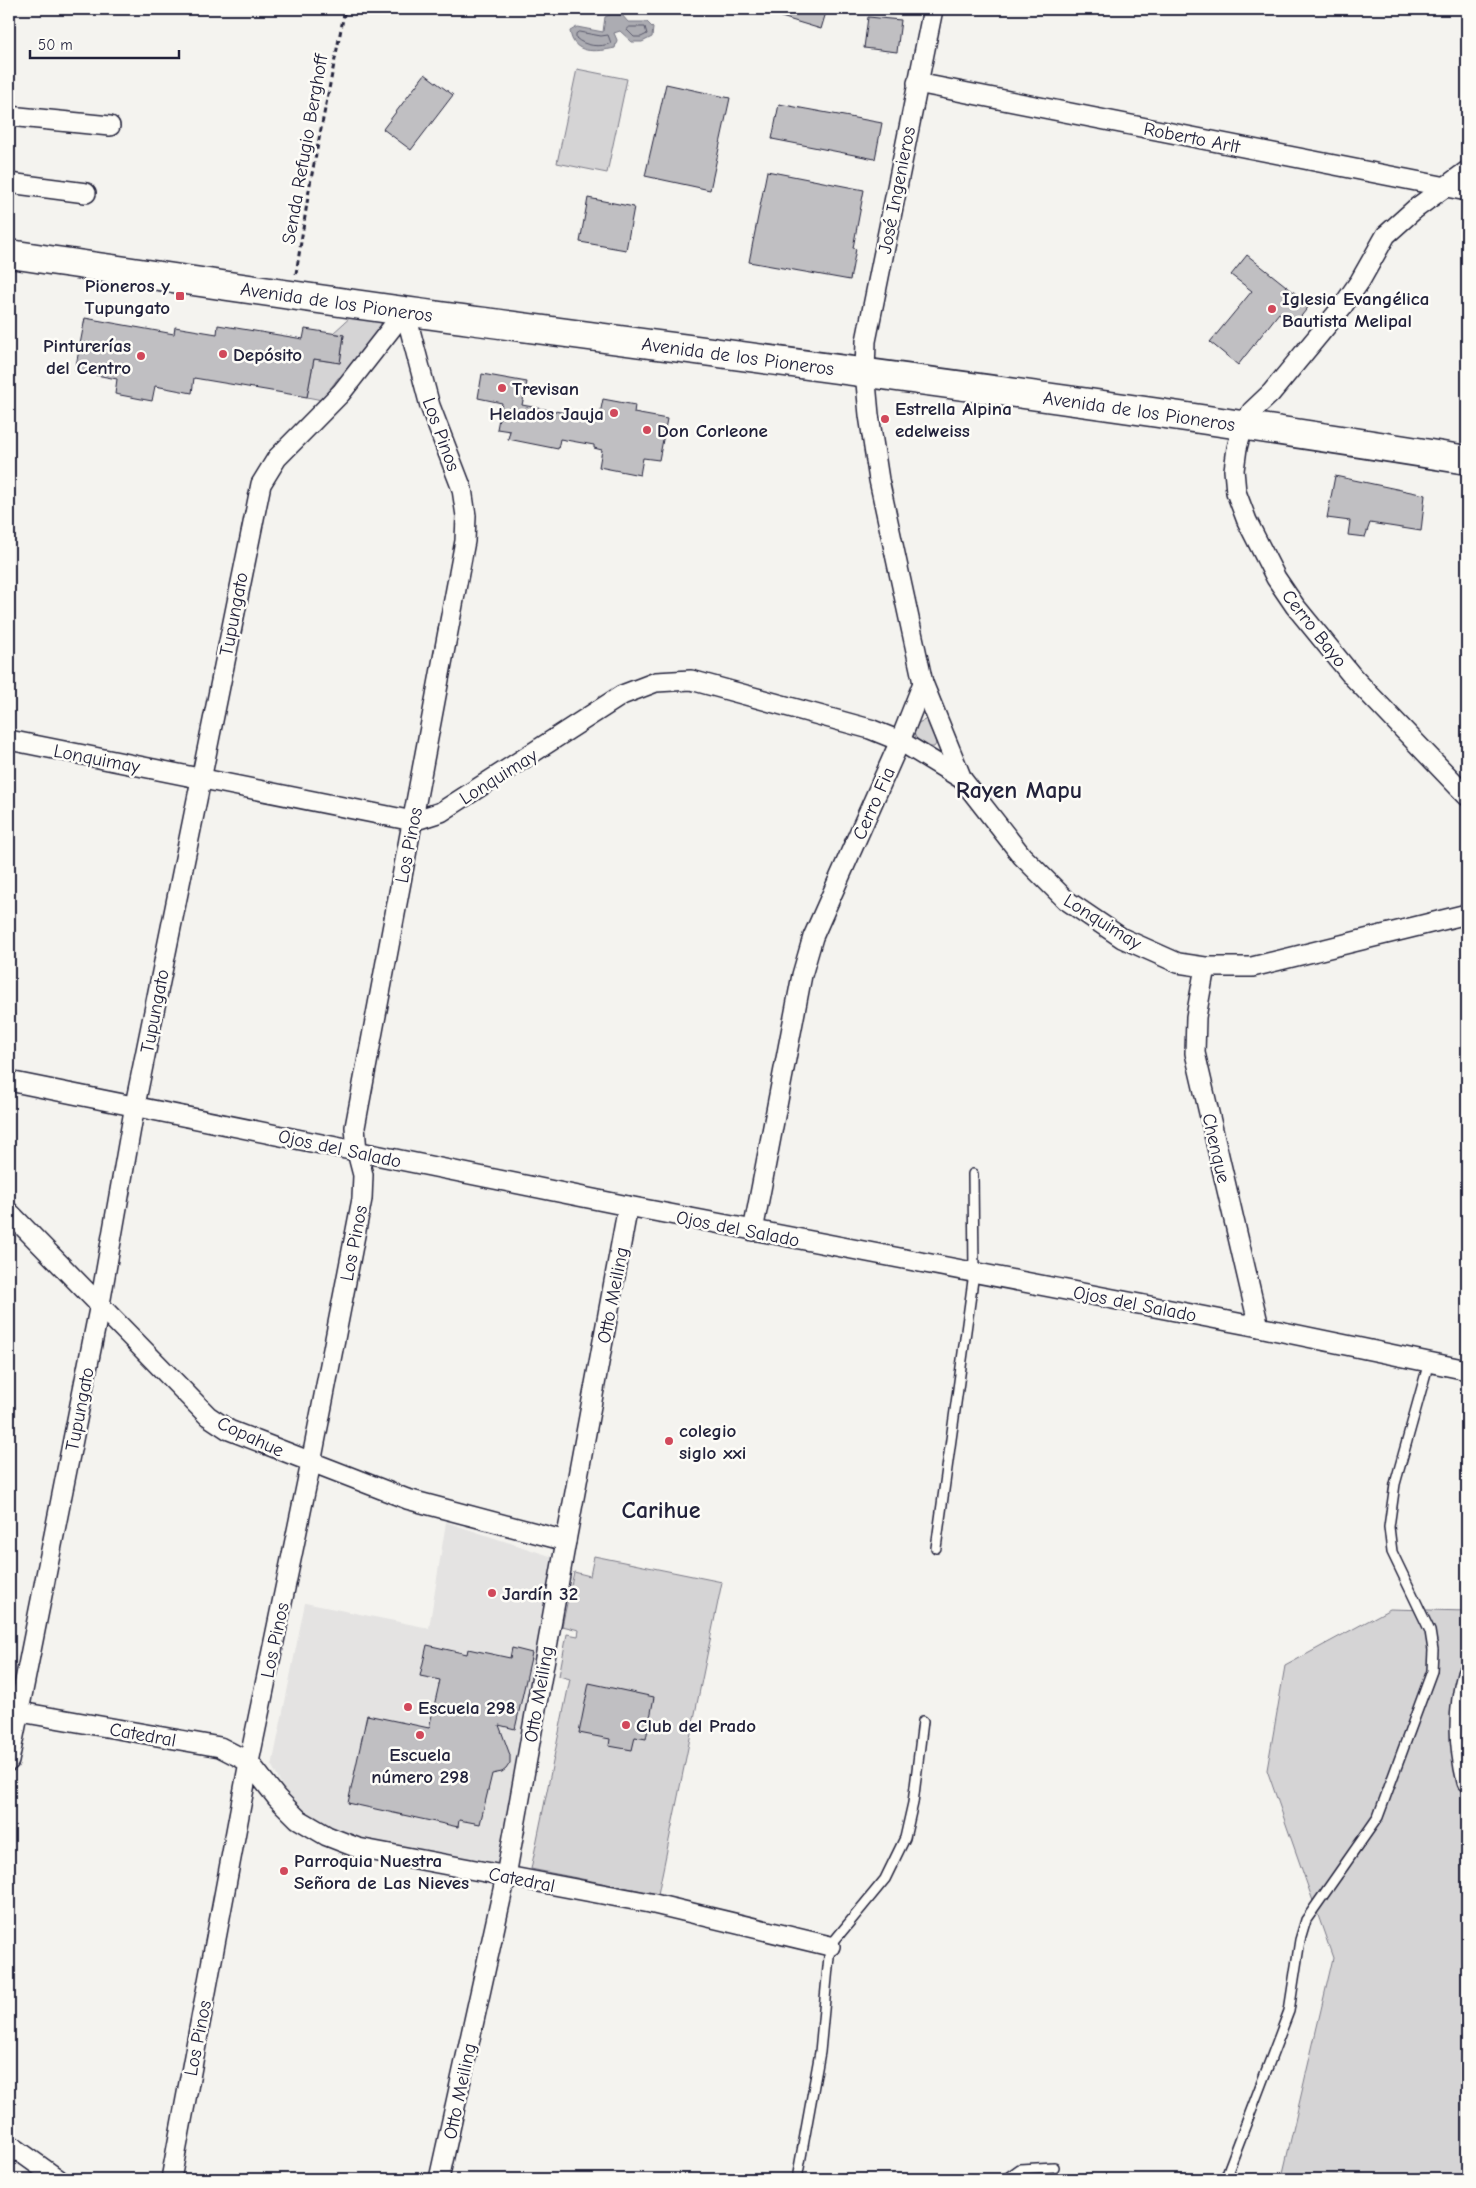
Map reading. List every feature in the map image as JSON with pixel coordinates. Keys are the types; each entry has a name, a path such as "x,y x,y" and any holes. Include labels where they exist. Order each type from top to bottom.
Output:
{"main road":[{"name":"Avenida de los Pioneros","path":"9,254 405,311 1244,425 1467,460"}],"street":[{"name":"José Ingenieros","path":"865,372 866,341 933,9"},
{"name":"Roberto Arlt","path":"917,83 1467,191"},
{"path":"9,116 110,126"},
{"name":"Cerro Bayo","path":"1467,171 1443,187 1386,235 1360,281 1342,307 1270,394 1252,411 1244,425 1237,448 1234,470 1236,492 1247,521 1276,578 1295,606 1353,677 1467,796"},
{"path":"9,183 86,193"},
{"name":"Tupungato","path":"9,1761 14,1711 100,1304 135,1105 261,484 277,458 341,393 405,311"},
{"name":"Los Pinos","path":"171,2179 249,1762 311,1463 362,1199 363,1175 357,1152 355,1127 465,541 466,516 462,489 430,406 405,311"},
{"path":"865,372 868,415 879,480 923,683"},
{"name":"Lonquimay","path":"9,740 413,821 441,812 622,695 656,682 691,680 870,729 900,741 962,779"},
{"name":"Lonquimay","path":"923,683 962,779 1022,856 1066,900 1122,938 1178,963 1205,967 1252,967 1467,914"},
{"name":"Cerro Fia","path":"753,1231 802,975 813,937 900,741 923,683"},
{"name":"Chenque","path":"1205,967 1196,1017 1196,1053 1259,1327"},
{"name":"Ojos del Salado","path":"9,1081 753,1231 1259,1327 1467,1370"},
{"name":"Otto Meiling","path":"440,2179 506,1876 628,1206"},
{"name":"Copahue","path":"9,1212 208,1416 229,1430 407,1499 566,1541"},
{"path":"1467,1674 1460,1711 1460,1750 1467,1782"},
{"name":"Catedral","path":"14,1711 220,1747 249,1762 277,1798 298,1819 327,1836 358,1848 650,1903 830,1946"},
{"path":"9,2144 58,2179"}],"lane":[{"path":"936,1548 974,1273 973,1174"},
{"path":"1225,2179 1287,2018 1300,1940 1306,1920 1378,1817 1432,1671 1433,1650 1430,1631 1392,1552 1389,1528 1395,1484 1429,1362"},
{"path":"797,2179 820,2052 830,1946 885,1879 905,1838 913,1803 923,1721"},
{"path":"1006,2179 1020,2169 1054,2167"}],"path":[{"name":"Senda Refugio Berghoff","path":"293,294 310,184 345,9"}],"shaded area":[{"path":"577,69 627,79 607,173 557,163"},
{"path":"354,314 381,321 381,328 348,374 338,378 322,400 307,397 314,359 340,363 344,335 333,333"},
{"path":"925,720 931,721 936,744 934,747 927,747 922,744 914,734 918,723"},
{"name":"Escuela 298","path":"446,1522 553,1557 543,1648 502,1870 347,1840 304,1811 285,1792 272,1766 305,1603 429,1628"},
{"name":"Club del Prado","path":"594,1556 722,1582 658,1894 531,1869 570,1679 559,1676 567,1634 578,1636 579,1630 562,1626 574,1572 590,1576"},
{"path":"1390,1609 1467,1611 1467,2179 1285,2179 1283,2173 1333,1958 1267,1770 1285,1666"}],"water":[{"path":"612,14 622,15 628,22 647,22 653,28 652,37 642,42 632,42 620,31 614,33 617,40 615,48 593,51 581,48 572,39 570,31 577,27 603,32 605,17"}],"building":[{"path":"768,9 827,9 821,29 768,13"},
{"path":"868,17 901,20 897,52 864,48"},
{"path":"425,74 453,95 411,150 383,129"},
{"path":"666,84 730,98 710,190 645,176"},
{"path":"779,104 882,123 875,159 772,139"},
{"path":"767,171 864,190 853,248 856,249 850,280 749,262"},
{"path":"588,198 634,207 626,250 580,242"},
{"name":"Iglesia Evangélica Bautista Melipal","path":"1247,255 1310,305 1294,325 1279,313 1238,365 1210,342 1252,291 1231,275"},
{"path":"85,318 174,334 175,327 217,334 218,325 303,339 305,329 344,335 340,363 314,359 307,397 194,378 192,393 155,386 152,401 115,394 117,379 75,371"},
{"path":"482,374 527,382 522,405 599,419 603,399 635,405 634,413 667,419 659,460 643,458 640,475 599,467 602,450 594,448 594,445 560,439 558,449 508,439 510,431 497,429 502,403 478,398"},
{"path":"1335,476 1425,495 1421,531 1370,523 1365,537 1348,535 1350,521 1327,518"},
{"name":"Escuela número 298","path":"427,1645 467,1654 468,1649 510,1658 512,1648 532,1653 515,1729 499,1725 510,1755 510,1763 502,1772 492,1774 480,1824 459,1820 458,1827 348,1803 367,1715 429,1728 440,1680 420,1676"},
{"path":"589,1683 654,1697 646,1739 635,1737 632,1750 609,1746 610,1739 579,1733"}],"place":[{"name":"Pioneros y Tupungato","path":"180,296"},
{"name":"Iglesia Evangélica Bautista Melipal","path":"1272,309"},
{"name":"Depósito","path":"223,354"},
{"name":"Pinturerías del Centro","path":"141,356"},
{"name":"Trevisan","path":"502,388"},
{"name":"Helados Jauja","path":"614,413"},
{"name":"Estrella Alpina edelweiss","path":"885,419"},
{"name":"Don Corleone","path":"647,430"},
{"name":"colegio siglo xxi","path":"669,1441"},
{"name":"Jardín 32","path":"492,1593"},
{"name":"Escuela 298","path":"408,1707"},
{"name":"Club del Prado","path":"626,1725"},
{"name":"Escuela número 298","path":"420,1735"},
{"name":"Parroquia Nuestra Señora de Las Nieves","path":"284,1871"}],"district":[{"name":"Rayen Mapu","path":"1019,790"},
{"name":"Carihue","path":"661,1510"}]}
